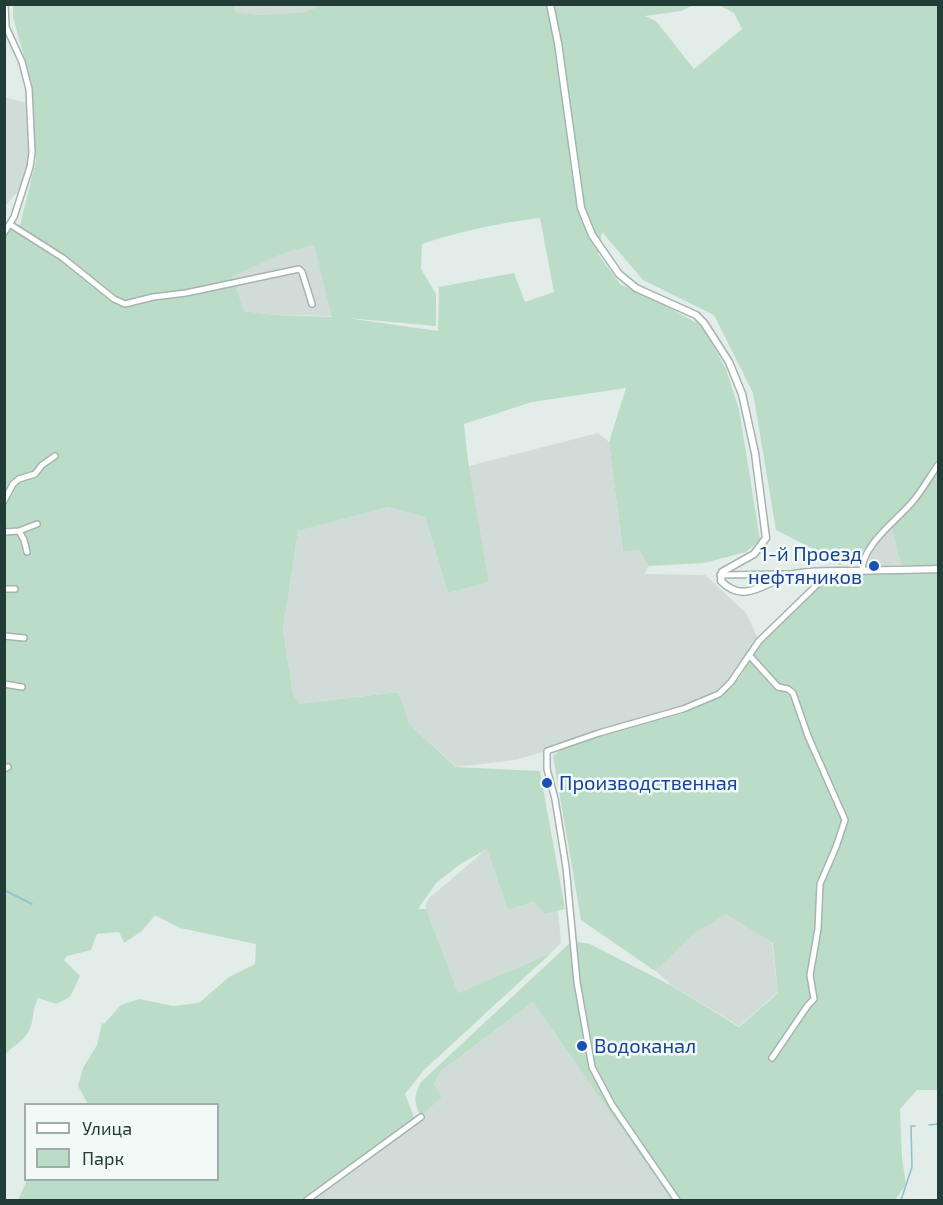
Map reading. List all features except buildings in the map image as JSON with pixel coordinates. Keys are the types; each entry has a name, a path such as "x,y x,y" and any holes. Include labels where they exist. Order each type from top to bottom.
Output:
{"street":[{"path":"4,233 11,225 30,167 32,153 29,89 22,62 6,27 5,4"},
{"path":"550,4 557,33 581,208 587,226 619,274 636,288 686,309 704,323 729,362 742,394 759,474 766,538 754,554 726,568 720,575"},
{"path":"11,225 63,258 114,299 125,304 299,270 302,272 312,304"},
{"path":"4,501 13,484 19,479 35,474 42,465 55,456"},
{"path":"862,571 862,562 867,551 915,500 939,465"},
{"path":"4,532 19,531 37,524"},
{"path":"19,531 27,552"},
{"path":"720,575 939,569"},
{"path":"677,1200 612,1105 592,1067 576,972 566,863 555,799 547,769 547,751 600,732 710,699 731,682 767,632 825,577 827,571"},
{"path":"720,575 721,581 726,586 735,590 749,591 769,585 791,574"},
{"path":"4,589 15,589"},
{"path":"4,636 24,638"},
{"path":"749,655 778,687 788,689 793,693 807,736 845,820 820,884 818,929 810,975 814,999 772,1058"},
{"path":"4,684 22,687"},
{"path":"307,1200 421,1117"}],"shaded area":[{"path":"232,5 324,5 306,12 258,15 235,12"},
{"path":"4,97 27,103 29,156 22,186 7,204 4,203"},
{"path":"314,245 333,316 274,315 244,311 233,275 284,253"},
{"path":"598,433 609,442 623,552 639,550 649,566 644,574 705,575 746,613 759,641 731,682 710,699 547,751 515,760 457,767 410,725 397,692 300,704 293,694 283,630 298,531 388,507 425,517 448,593 489,582 469,466"},
{"path":"892,528 901,565 871,567 869,564 870,551"},
{"path":"487,849 508,910 535,902 545,914 558,911 561,943 551,953 458,993 426,904 429,898"},
{"path":"726,913 772,942 778,992 739,1026 671,985 654,969 693,931"},
{"path":"533,1002 671,1200 307,1200 416,1122 442,1097 434,1084 441,1071"}],"green space":[{"path":"232,4 236,12 258,15 306,12 324,4 694,5 681,11 645,16 656,21 694,69 742,29 734,13 719,5 938,5 938,460 907,505 869,546 839,565 835,560 776,530 753,393 714,315 643,280 602,232 598,254 620,284 702,326 726,369 739,409 760,540 746,552 704,563 649,566 639,550 623,552 609,442 626,388 532,402 464,424 489,582 448,593 425,517 388,507 298,531 283,630 293,694 300,704 398,692 410,725 456,767 540,771 565,909 545,914 534,902 508,910 487,849 462,863 437,882 418,909 426,909 458,993 551,953 424,1070 405,1094 416,1122 307,1200 18,1200 27,1181 219,1181 219,1103 87,1103 78,1086 83,1068 97,1045 102,1023 104,1024 121,1005 139,999 173,1006 199,1003 229,977 255,964 256,944 180,928 155,915 142,931 124,943 119,932 97,934 91,950 67,956 64,960 80,976 70,997 56,1004 38,998 29,1031 5,1055 4,224 20,225 36,161 29,75 13,17 13,5","holes":["540,218 554,292 525,302 514,273 439,287 438,331 347,318 436,326 436,294 421,269 422,244 480,228","314,245 332,317 274,315 244,311 233,276 284,253"]},
{"path":"938,469 938,566 901,565 892,528 917,500"},
{"path":"938,572 938,1090 917,1090 900,1109 902,1158 906,1185 895,1200 671,1200 533,1002 441,1071 434,1084 442,1097 421,1117 415,1099 421,1082 572,941 590,944 672,986 739,1027 778,993 773,943 726,914 694,933 655,971 581,920 553,756 562,749 684,713 722,696 740,677 761,643 801,602 821,584 835,576"}],"waterway":[{"path":"4,890 32,904"},
{"path":"929,1125 938,1124"},
{"path":"901,1200 912,1167 911,1126 915,1126"}],"place":[{"name":"1-й Проезд нефтяников","path":"874,566"},
{"name":"Производственная","path":"547,783"},
{"name":"Водоканал","path":"582,1046"}]}
